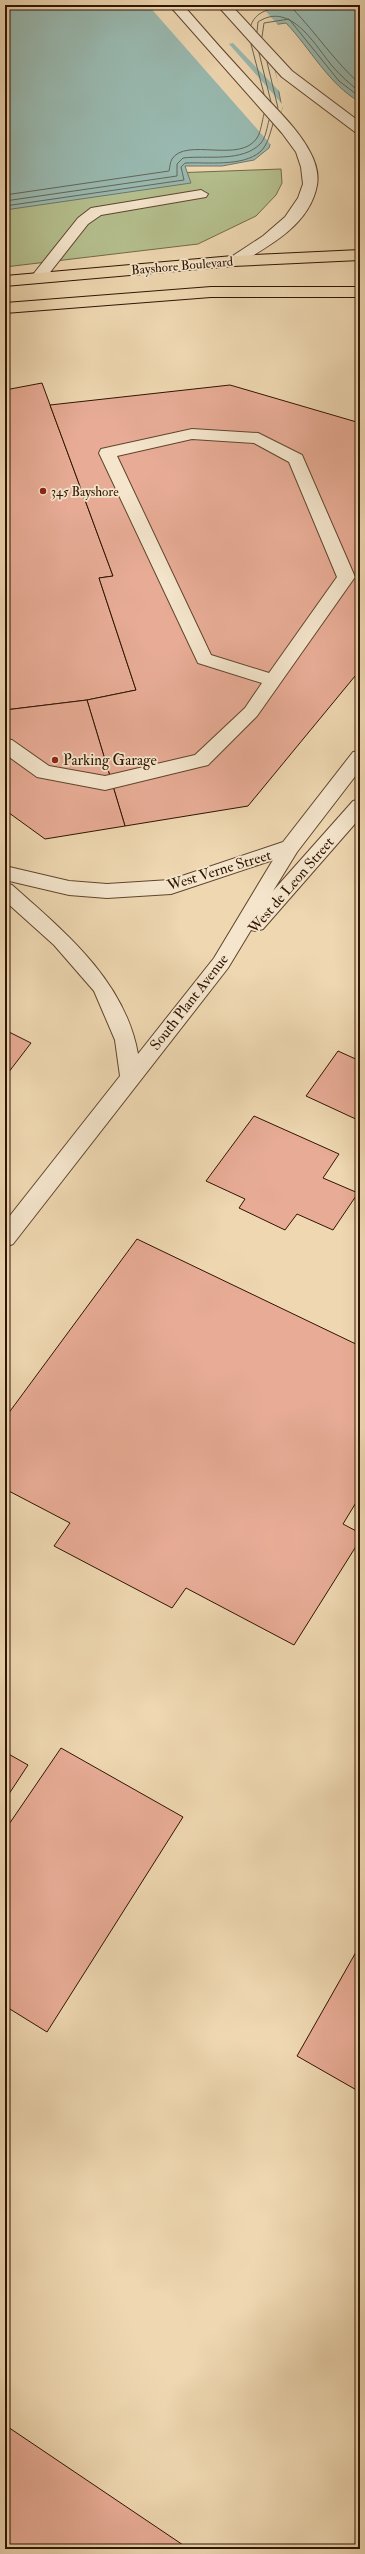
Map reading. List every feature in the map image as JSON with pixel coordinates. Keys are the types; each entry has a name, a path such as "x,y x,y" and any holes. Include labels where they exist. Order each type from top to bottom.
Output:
{"main road":[{"name":"Bayshore Boulevard","path":"5,281 233,261 360,255"},
{"name":"Bayshore Boulevard","path":"5,308 212,292 360,292"}],"street":[{"path":"176,5 284,125 304,153 308,164 310,174 308,191 290,220 270,239 233,261"},
{"path":"224,5 287,74 360,129"},
{"path":"39,277 83,221 96,211 200,194"},
{"path":"5,745 44,772 105,783 201,760 251,712 346,577 296,459 258,438 192,434 107,453 204,659 273,680"},
{"name":"South Plant Avenue","path":"5,1238 222,963 290,847 360,757"},
{"name":"West de Leon Street","path":"222,963 360,806"},
{"name":"West Verne Street","path":"5,874 69,888 107,891 171,888 290,847"},
{"path":"5,890 61,940 102,987 125,1040 131,1077"}],"green space":[{"path":"281,169 282,183 276,195 256,216 198,244 5,267 5,204 173,173"}],"water":[{"path":"5,5 360,5 360,102 349,95 329,76 286,23 266,26 266,46 275,71 282,108 269,148 254,160 222,166 185,166 191,183 5,210"}],"pier":[{"path":"148,5 260,5 279,26 268,28 268,46 281,93 233,43 229,44 283,105 272,146"}],"building":[{"name":"345 Bayshore","path":"42,383 113,576 99,578 136,690 87,700 5,710 5,390"},
{"name":"Parking Garage","path":"230,385 360,423 360,670 248,806 125,826 87,700 136,690 99,578 113,576 50,405"},
{"name":"Parking Garage","path":"87,700 125,826 45,839 5,810 5,710"},
{"path":"5,1030 31,1043 5,1077"},
{"path":"338,1051 360,1061 360,1121 306,1096"},
{"path":"254,1116 339,1154 323,1178 358,1193 333,1230 297,1214 285,1230 239,1208 245,1199 206,1181"},
{"path":"137,1239 360,1346 360,1496 343,1524 360,1533 360,1540 294,1645 186,1588 172,1608 54,1546 70,1523 5,1489 5,1418"},
{"path":"61,1748 183,1817 47,2032 5,2006 5,1830"},
{"path":"5,1752 28,1765 5,1800"},
{"path":"360,1945 360,2092 297,2056"},
{"path":"5,2425 189,2549 5,2549"}],"place":[{"name":"345 Bayshore","path":"43,491"},
{"name":"Parking Garage","path":"55,760"}]}
